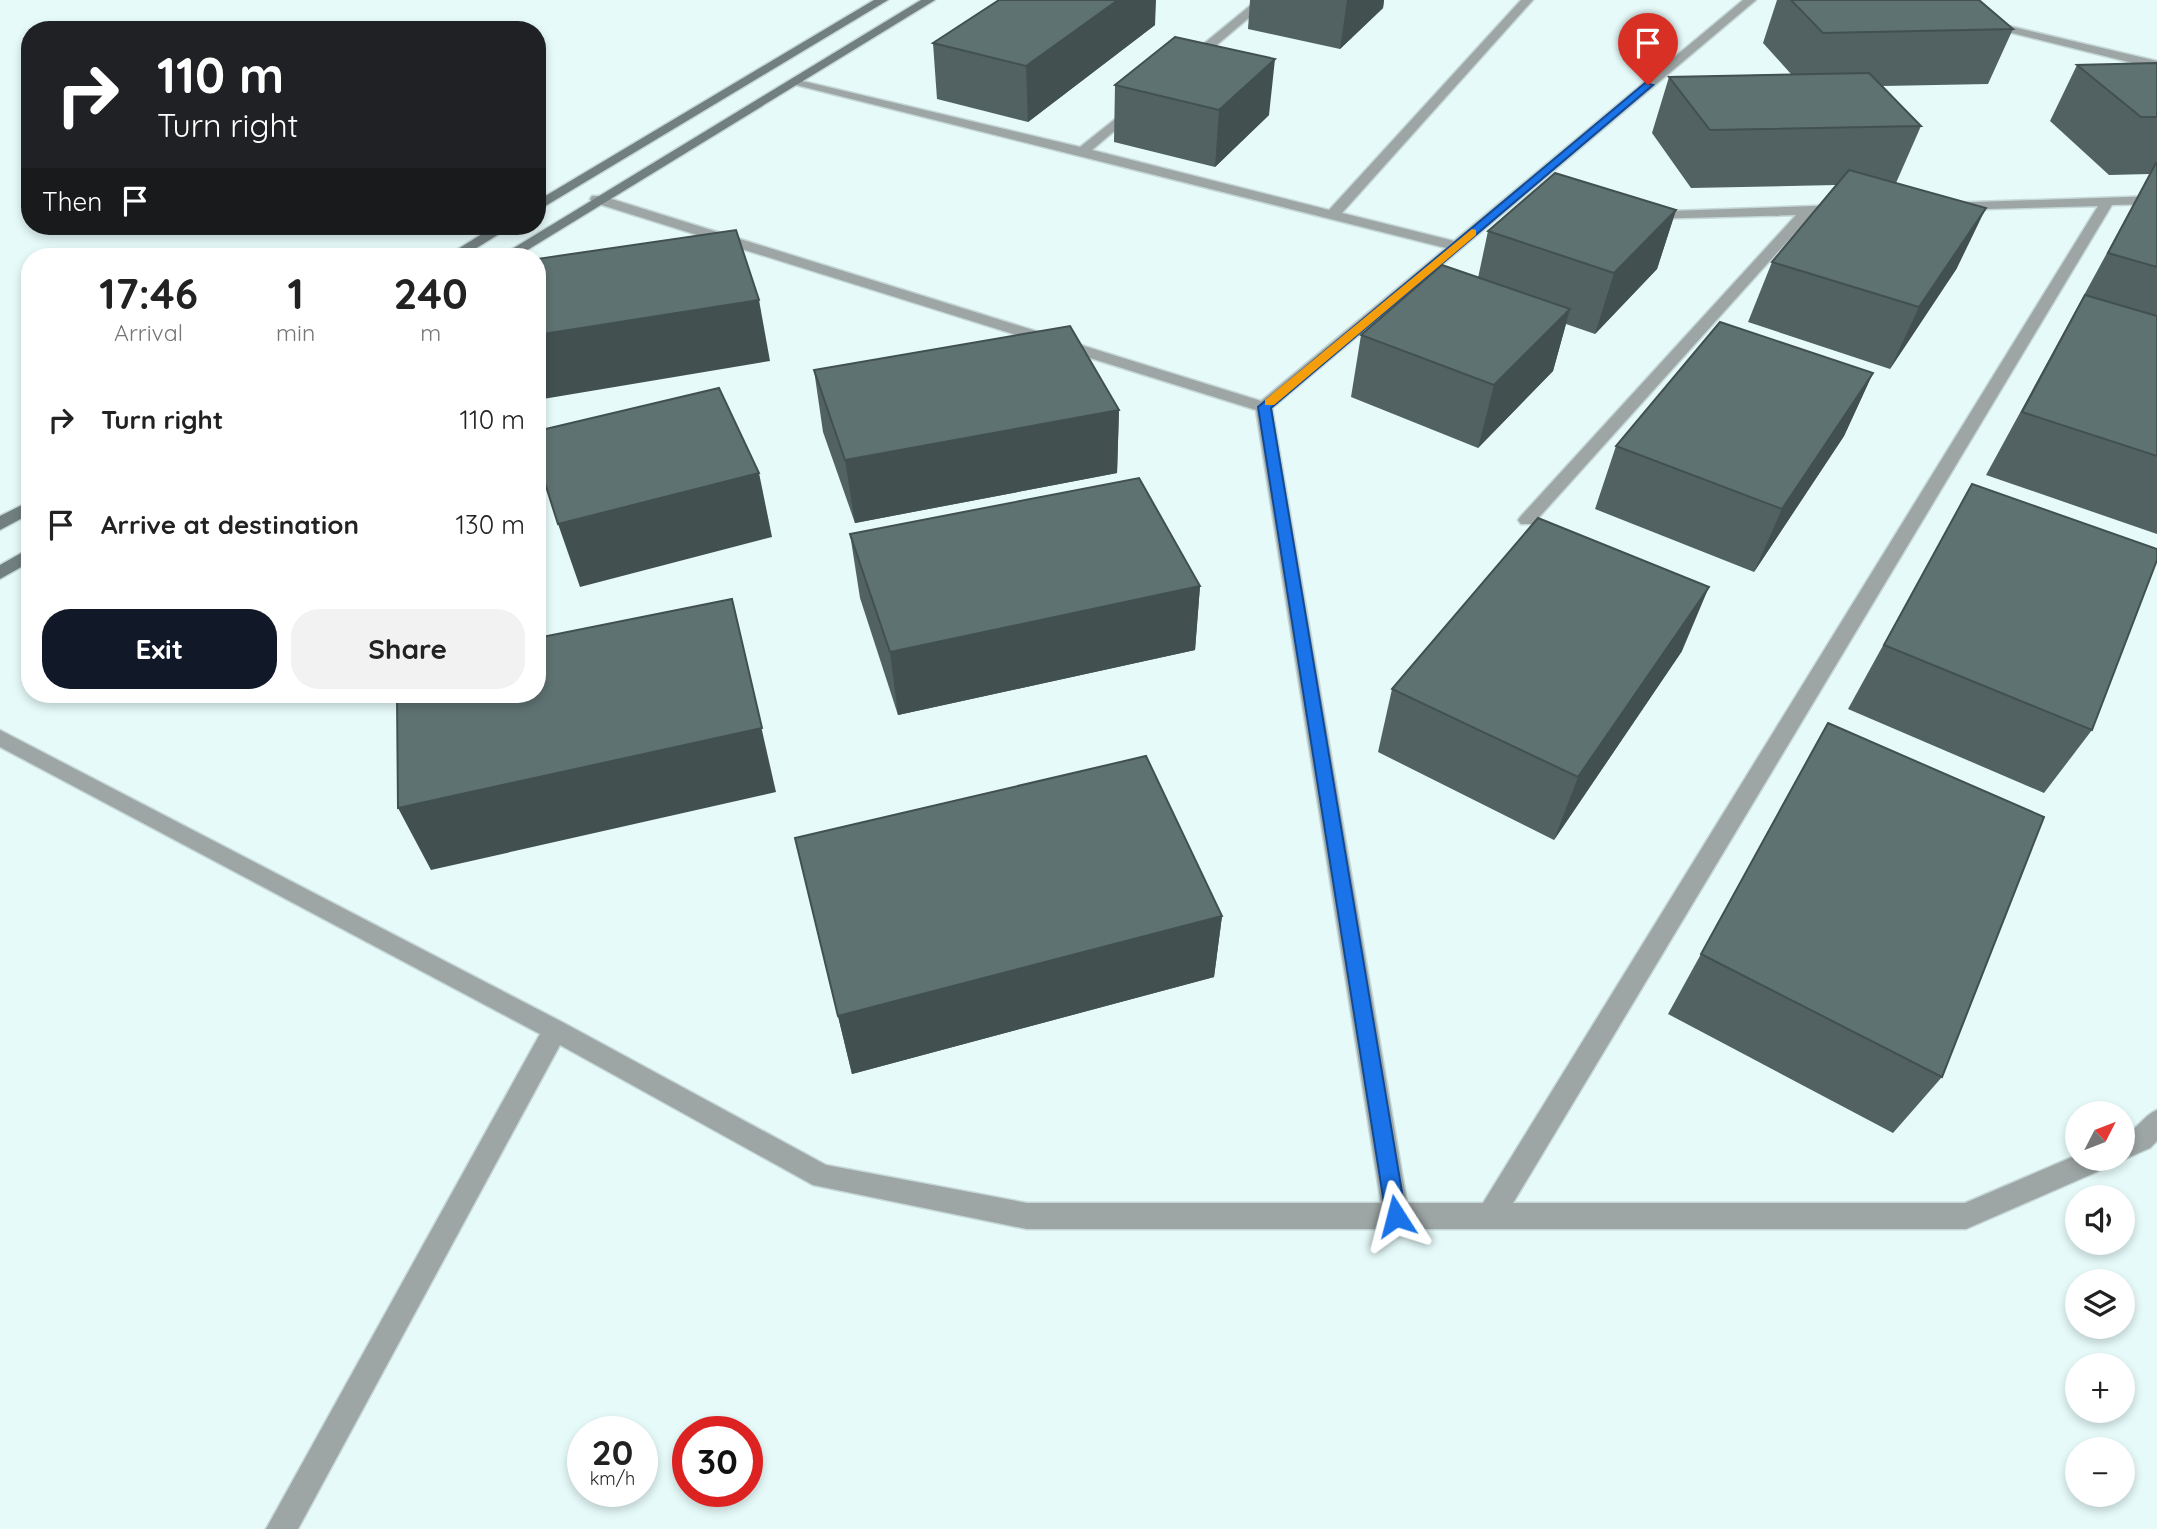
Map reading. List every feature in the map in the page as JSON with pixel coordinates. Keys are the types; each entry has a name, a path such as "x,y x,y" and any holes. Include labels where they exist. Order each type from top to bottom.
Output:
{"street":[{"path":"546,202 882,0"},
{"path":"546,232 929,0"},
{"path":"1178,71 1264,0"},
{"path":"1333,215 1527,0"},
{"path":"1264,407 1750,0"},
{"path":"1970,19 2157,65"},
{"path":"794,83 1082,151 1456,246"},
{"path":"1082,151 1146,98"},
{"path":"597,200 1264,407"},
{"path":"1930,207 2157,200"},
{"path":"1490,1216 2108,201"},
{"path":"1626,216 1862,209"},
{"path":"1527,520 1808,211"},
{"path":"1487,220 1514,220"},
{"path":"467,248 490,235"},
{"path":"520,248 541,235"},
{"path":"1264,407 1396,1216"},
{"path":"0,524 21,511"},
{"path":"0,573 21,560"},
{"path":"0,738 555,1030 822,1176 1027,1216 1966,1216 2069,1171"},
{"path":"281,1529 555,1030"},
{"path":"2135,1143 2141,1140 2157,1122"}],"building":[{"path":"999,0 1118,0 1026,66 933,43"},
{"path":"1791,0 1979,0 2013,29 1823,33"},
{"path":"1175,37 1275,59 1219,110 1115,85"},
{"path":"2157,63 2157,117 2141,117 2077,65"},
{"path":"1869,73 1921,126 1710,130 1669,77"},
{"path":"2157,163 2157,267 2108,253"},
{"path":"1849,170 1986,208 1919,307 1772,262"},
{"path":"1555,173 1676,210 1614,273 1488,231"},
{"path":"736,230 759,300 546,334 546,258"},
{"path":"1442,265 1570,309 1494,385 1361,335"},
{"path":"2085,295 2157,316 2157,456 2022,412"},
{"path":"1720,322 1873,373 1782,509 1616,446"},
{"path":"1070,326 1119,410 845,460 814,370"},
{"path":"719,388 759,473 558,524 546,486 546,429"},
{"path":"1139,478 1200,586 890,652 850,534"},
{"path":"1972,484 2157,549 2157,560 2092,730 1884,645"},
{"path":"1538,518 1709,587 1578,777 1392,689"},
{"path":"732,599 762,728 398,808 397,703 546,703 546,636"},
{"path":"1828,723 2044,817 1942,1077 1701,954"},
{"path":"1146,756 1222,916 838,1016 795,838"}],"slow traffic":[{"path":"1269,402 1472,233"}],"route":[{"path":"1396,1216 1264,407 1648,85"}]}
